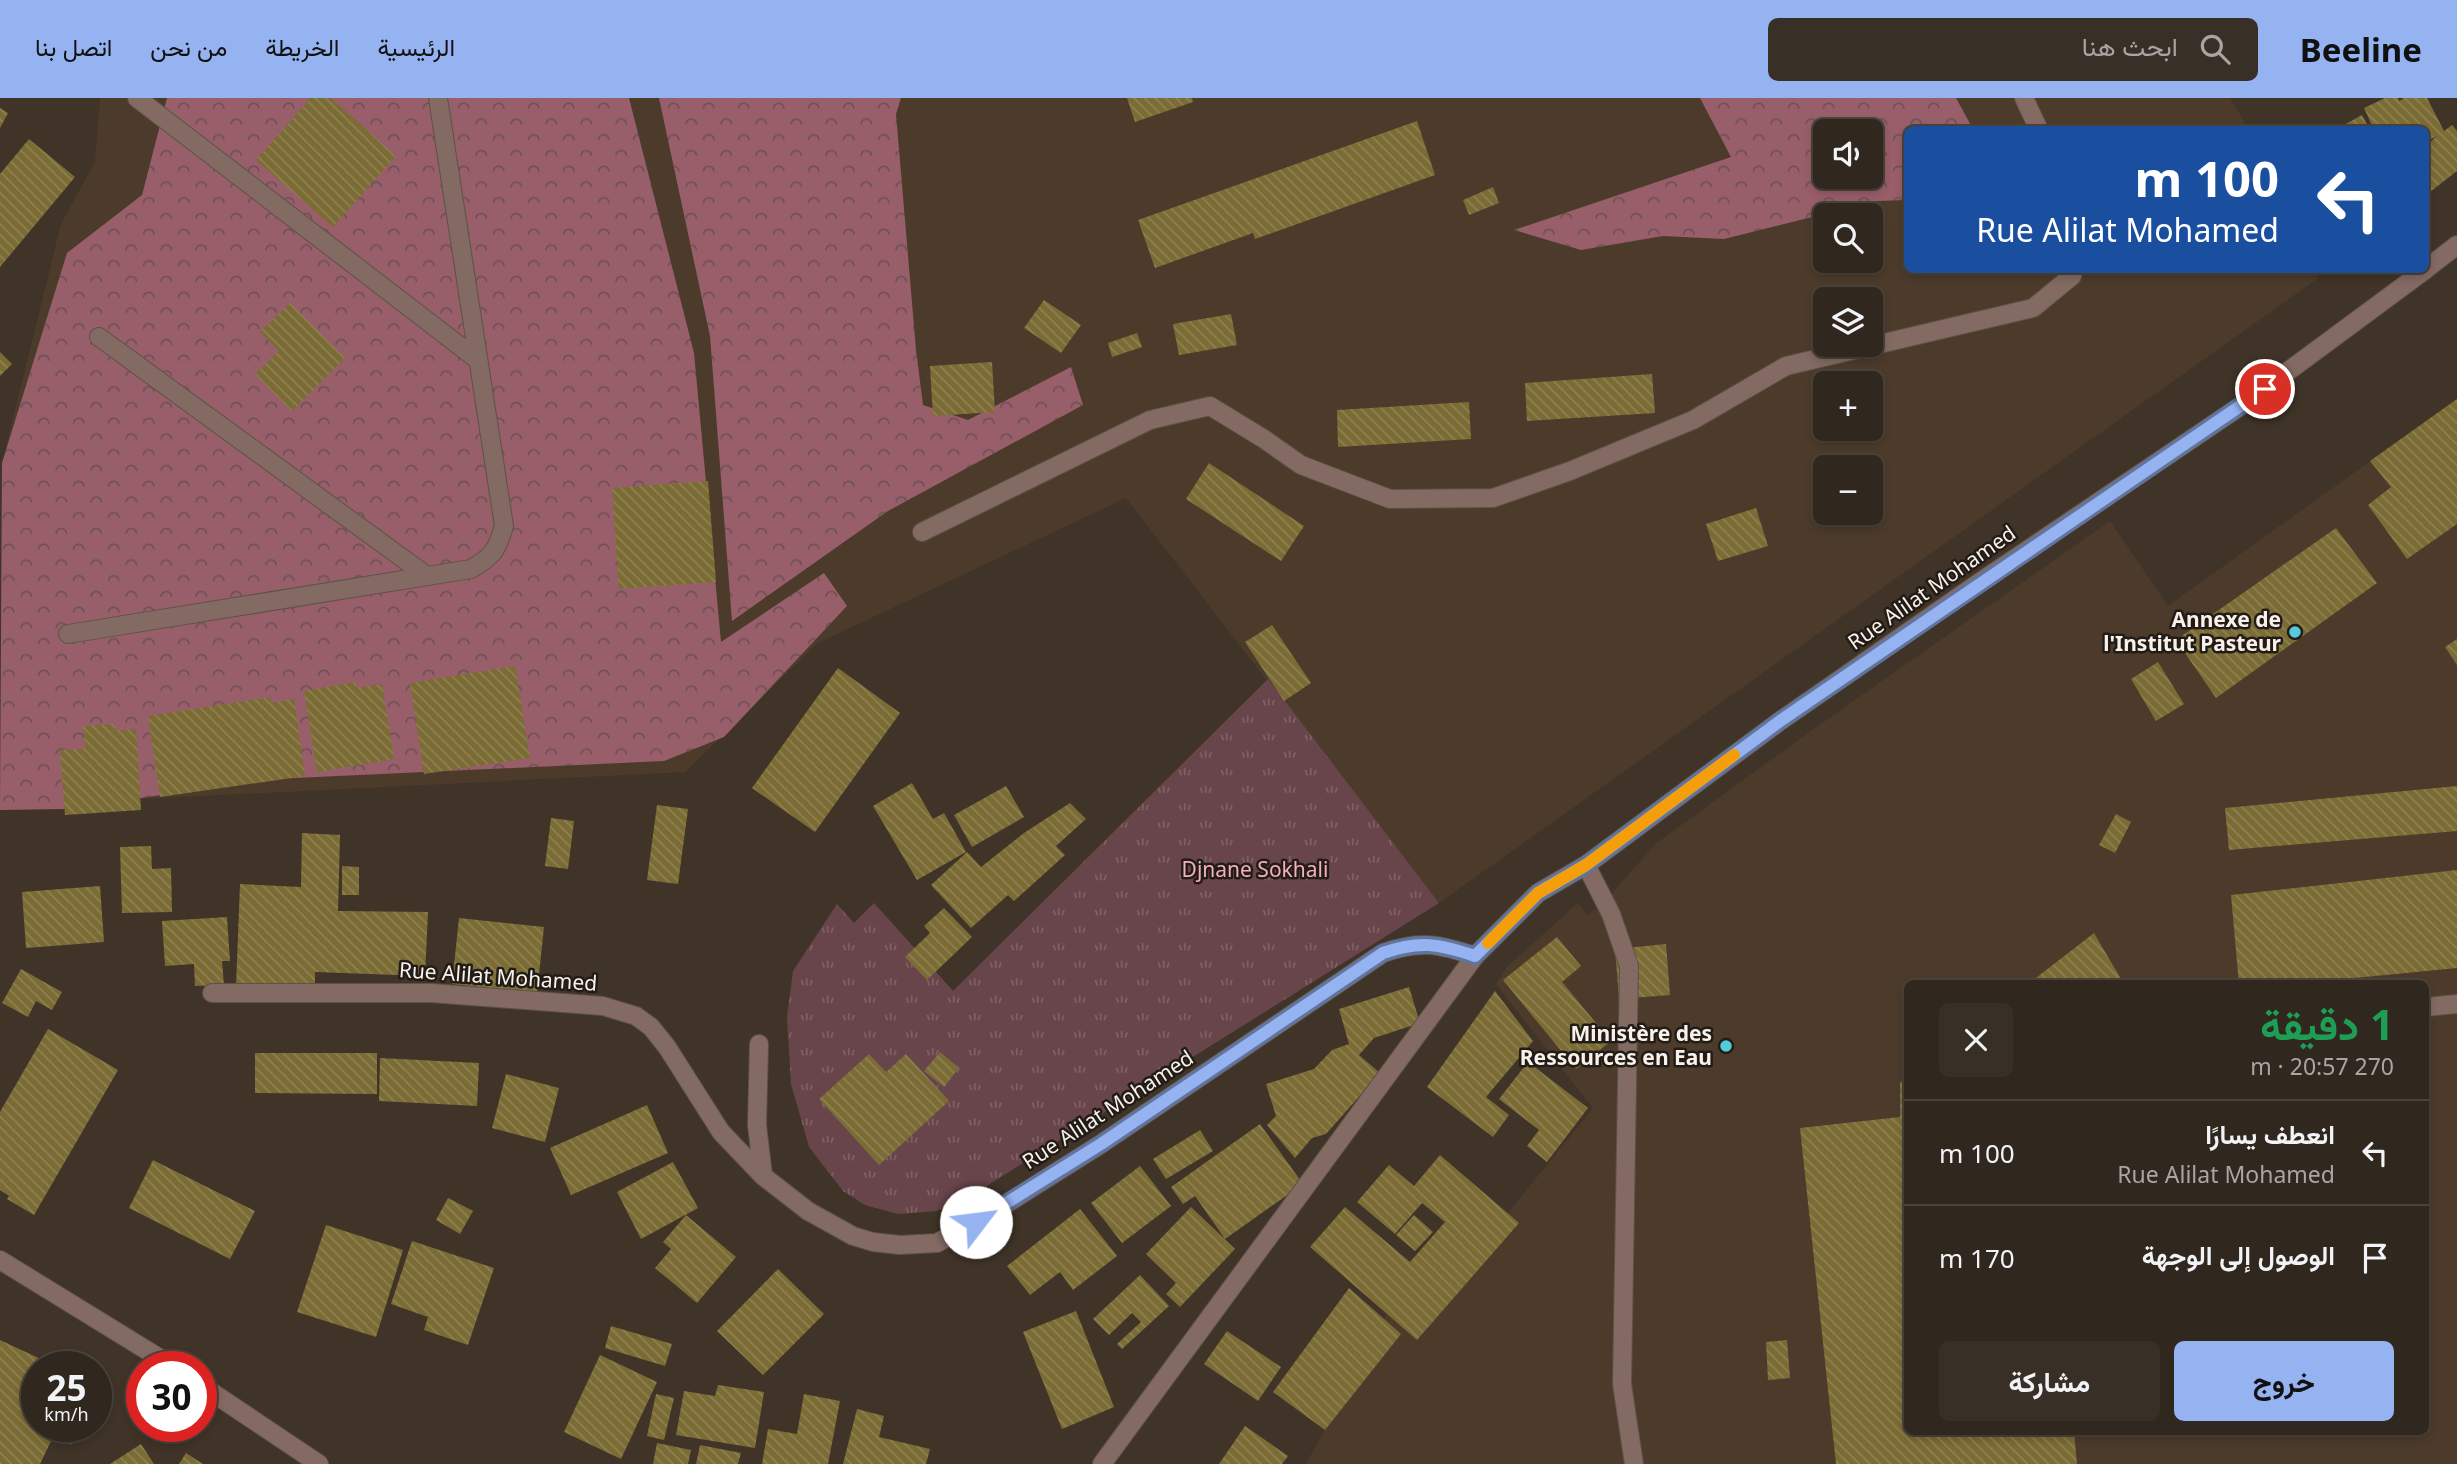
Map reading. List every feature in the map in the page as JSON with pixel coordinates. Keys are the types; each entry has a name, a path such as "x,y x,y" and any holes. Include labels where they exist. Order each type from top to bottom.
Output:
{"street":[{"path":"138,98 478,360"},
{"path":"68,634 471,569 488,559 499,546 504,526 438,98"},
{"path":"2024,98 2037,126"},
{"name":"Rue Alilat Mohamed","path":"2429,266 2457,245"},
{"path":"922,532 1150,420 1210,406 1301,465 1390,499 1493,498 1570,471 1693,420 1786,366 2033,308 2072,273"},
{"name":"Rue Alilat Mohamed","path":"1102,1464 1475,956 1538,893 1586,865 1780,721 1980,582 2245,404 2420,273"},
{"path":"99,337 427,576"},
{"path":"1586,865 1611,914 1629,966 1622,1384 1634,1464"},
{"name":"Rue Alilat Mohamed","path":"212,993 432,993 603,1006 636,1016 651,1027 667,1047 721,1132 763,1176 808,1210 853,1236 873,1242 900,1245 937,1243 995,1211 1101,1144 1383,953 1416,945 1440,945 1475,956"},
{"path":"2429,1007 2457,1004"},
{"path":"759,1044 757,1125 763,1176"},
{"path":"0,1260 148,1351"},
{"path":"217,1396 318,1464"}],"shaded area":[{"path":"100,98 2230,98 2247,126 1904,126 1904,273 2317,273 2317,279 1439,903 1126,498 818,643 685,772 0,806 2,463 61,224 95,162"},
{"name":"Ministère des Ressources en Eau","path":"2457,399 2457,1464 1306,1464 1398,1294 1427,1313 1593,1108 1496,984 1508,966 1578,903 1587,915 1604,903 1654,845 2110,521 2168,606"}],"green space":[{"path":"167,98 629,98 694,353 721,642 824,573 847,606 724,737 664,761 273,779 64,809 0,810 2,463 67,253 142,195"},
{"path":"659,98 901,98 896,114 923,405 968,420 1071,367 1083,405 888,511 732,621 710,336"},
{"path":"1700,98 1956,98 1971,126 1904,126 1904,200 1813,203 1813,217 1724,239 1663,236 1581,250 1514,230 1731,157"},
{"name":"Djnane Sokhali","path":"1268,679 1439,903 969,1197 937,1211 898,1214 865,1205 843,1191 809,1147 791,1084 787,1017 793,971 837,904 854,923 874,903 953,991"}],"building":[{"path":"311,98 331,98 396,156 333,227 256,160"},
{"path":"1127,98 1192,98 1193,102 1135,122"},
{"path":"2385,98 2398,98 2399,101 2404,98 2427,98 2444,131 2452,125 2457,131 2457,171 2430,192 2429,143 2437,136 2429,140 2429,126 2372,126 2364,108"},
{"path":"0,108 8,113 0,128"},
{"path":"2362,115 2368,126 2342,126"},
{"path":"1417,121 1435,175 1255,239 1253,233 1155,268 1138,220"},
{"path":"29,139 75,177 0,267 0,174"},
{"path":"1493,187 1499,203 1469,215 1463,200"},
{"path":"1044,300 1081,325 1061,353 1024,328"},
{"path":"290,303 345,358 292,411 255,374 279,351 260,332"},
{"path":"1231,314 1237,345 1179,355 1173,324"},
{"path":"1137,333 1142,347 1112,357 1108,343"},
{"path":"0,352 12,364 0,376"},
{"path":"992,362 995,412 933,416 930,366"},
{"path":"1652,374 1655,413 1527,421 1525,383"},
{"path":"2457,399 2457,524 2407,559 2368,505 2391,487 2370,461"},
{"path":"1469,402 1471,439 1338,447 1337,410"},
{"path":"1209,463 1304,526 1281,561 1186,499"},
{"path":"708,481 716,582 619,589 612,488"},
{"path":"1756,508 1768,546 1718,561 1706,524"},
{"path":"2336,528 2377,583 2216,698 2176,640"},
{"path":"1272,625 1311,683 1284,701 1245,642"},
{"path":"2457,639 2457,665 2445,647"},
{"path":"2158,662 2184,704 2156,721 2131,679"},
{"path":"515,666 530,758 424,774 410,683"},
{"path":"838,668 900,713 815,832 752,788"},
{"path":"356,682 357,688 382,684 394,759 317,772 304,691"},
{"path":"271,697 271,703 294,699 305,776 160,797 148,716"},
{"path":"115,724 115,731 136,729 141,810 65,815 60,750 85,749 83,726"},
{"path":"912,783 933,819 944,813 966,852 917,880 873,806"},
{"path":"1006,786 1024,817 972,847 954,815"},
{"path":"2457,786 2457,831 2229,850 2225,808"},
{"path":"1070,803 1086,819 1056,846 1065,855 1014,901 1008,895 971,928 931,885 967,852 981,867 1024,833"},
{"path":"657,805 688,809 678,884 647,880"},
{"path":"2116,814 2131,822 2115,853 2099,845"},
{"path":"551,818 574,821 568,869 545,866"},
{"path":"302,833 340,835 338,911 428,912 425,976 315,972 315,988 236,986 240,884 301,887"},
{"path":"151,846 152,869 171,868 172,912 122,913 120,847"},
{"path":"342,866 359,867 359,895 342,895"},
{"path":"2457,870 2457,968 2334,980 2239,980 2231,895"},
{"path":"100,886 104,942 26,948 22,892"},
{"path":"944,908 972,937 927,980 905,957 930,933 924,926"},
{"path":"227,917 230,961 222,961 224,985 195,986 194,964 165,966 162,921"},
{"path":"459,918 544,927 537,993 452,984"},
{"path":"2094,933 2122,980 2033,980"},
{"path":"1557,937 1581,966 1562,982 1611,1041 1576,1069 1503,980"},
{"path":"1666,944 1670,995 1619,999 1615,949"},
{"path":"21,969 62,992 52,1010 36,1001 28,1017 2,1003"},
{"path":"1409,987 1420,1023 1374,1038 1359,1055 1380,1073 1326,1134 1312,1138 1295,1158 1267,1125 1276,1116 1266,1084 1314,1069 1332,1050 1349,1044 1339,1009"},
{"path":"1495,991 1533,1041 1486,1097 1509,1115 1493,1137 1427,1087"},
{"path":"48,1029 118,1070 34,1215 7,1199 9,1196 0,1190 0,1112"},
{"path":"940,1052 959,1068 944,1087 924,1071"},
{"path":"255,1053 377,1053 377,1094 255,1093"},
{"path":"869,1054 886,1072 906,1054 949,1101 879,1165 819,1099"},
{"path":"380,1058 479,1063 477,1106 379,1101"},
{"path":"1528,1062 1588,1108 1547,1162 1527,1146 1539,1130 1499,1099"},
{"path":"506,1074 559,1088 545,1142 492,1128"},
{"path":"1900,1082 1904,1082 1904,1435 2074,1435 2077,1464 1836,1464 1800,1128 1900,1117"},
{"path":"647,1105 668,1153 571,1195 550,1148"},
{"path":"1260,1124 1303,1184 1225,1239 1195,1196 1183,1204 1171,1187"},
{"path":"1200,1130 1213,1151 1166,1179 1153,1159"},
{"path":"1440,1155 1519,1223 1417,1340 1310,1247 1345,1207 1410,1262 1445,1222 1422,1203 1395,1234 1357,1202 1389,1165 1414,1186"},
{"path":"153,1160 255,1211 230,1259 129,1208"},
{"path":"673,1162 698,1208 641,1239 617,1192"},
{"path":"1140,1166 1171,1206 1122,1243 1091,1203"},
{"path":"448,1198 473,1211 460,1234 436,1220"},
{"path":"1191,1207 1235,1249 1180,1307 1166,1294 1176,1283 1146,1254"},
{"path":"1080,1209 1117,1256 1073,1290 1060,1272 1030,1295 1007,1266"},
{"path":"686,1215 736,1257 697,1303 655,1268 671,1249 663,1242"},
{"path":"1414,1215 1433,1232 1415,1251 1396,1235"},
{"path":"326,1225 403,1250 376,1337 297,1312"},
{"path":"412,1241 494,1268 468,1345 424,1330 428,1317 391,1304"},
{"path":"778,1269 824,1314 763,1375 717,1331"},
{"path":"1140,1275 1169,1306 1122,1349 1117,1344 1141,1322 1132,1313 1109,1335 1093,1319"},
{"path":"1349,1288 1401,1334 1325,1430 1273,1392"},
{"path":"1076,1311 1114,1407 1062,1429 1023,1332"},
{"path":"611,1326 672,1344 665,1366 605,1348"},
{"path":"1227,1331 1281,1367 1258,1401 1204,1364"},
{"path":"0,1340 24,1351 21,1351 21,1442 51,1442 40,1464 0,1464"},
{"path":"1787,1340 1790,1378 1768,1380 1766,1342"},
{"path":"600,1355 657,1382 621,1459 564,1432"},
{"path":"718,1385 764,1392 755,1448 676,1435 684,1391 715,1396"},
{"path":"656,1394 674,1398 664,1440 647,1436"},
{"path":"804,1394 840,1401 828,1464 762,1464 768,1429 797,1434"},
{"path":"857,1409 884,1416 879,1437 930,1449 926,1464 843,1464"},
{"path":"1245,1426 1288,1456 1282,1464 1219,1464"},
{"path":"657,1443 691,1450 688,1464 653,1464"},
{"path":"141,1444 154,1464 110,1464"},
{"path":"700,1445 741,1453 738,1464 696,1464"},
{"path":"186,1453 203,1464 179,1464"}],"slow traffic":[{"path":"1488,943 1538,893 1586,865 1734,755"}],"place":[{"name":"Annexe de l'Institut Pasteur","path":"2295,632"},
{"name":"Ministère des Ressources en Eau","path":"1726,1046"}],"route":[{"path":"976,1222 1101,1144 1383,953 1416,945 1440,945 1475,956 1538,893 1586,865 1780,721 2265,389"}]}
